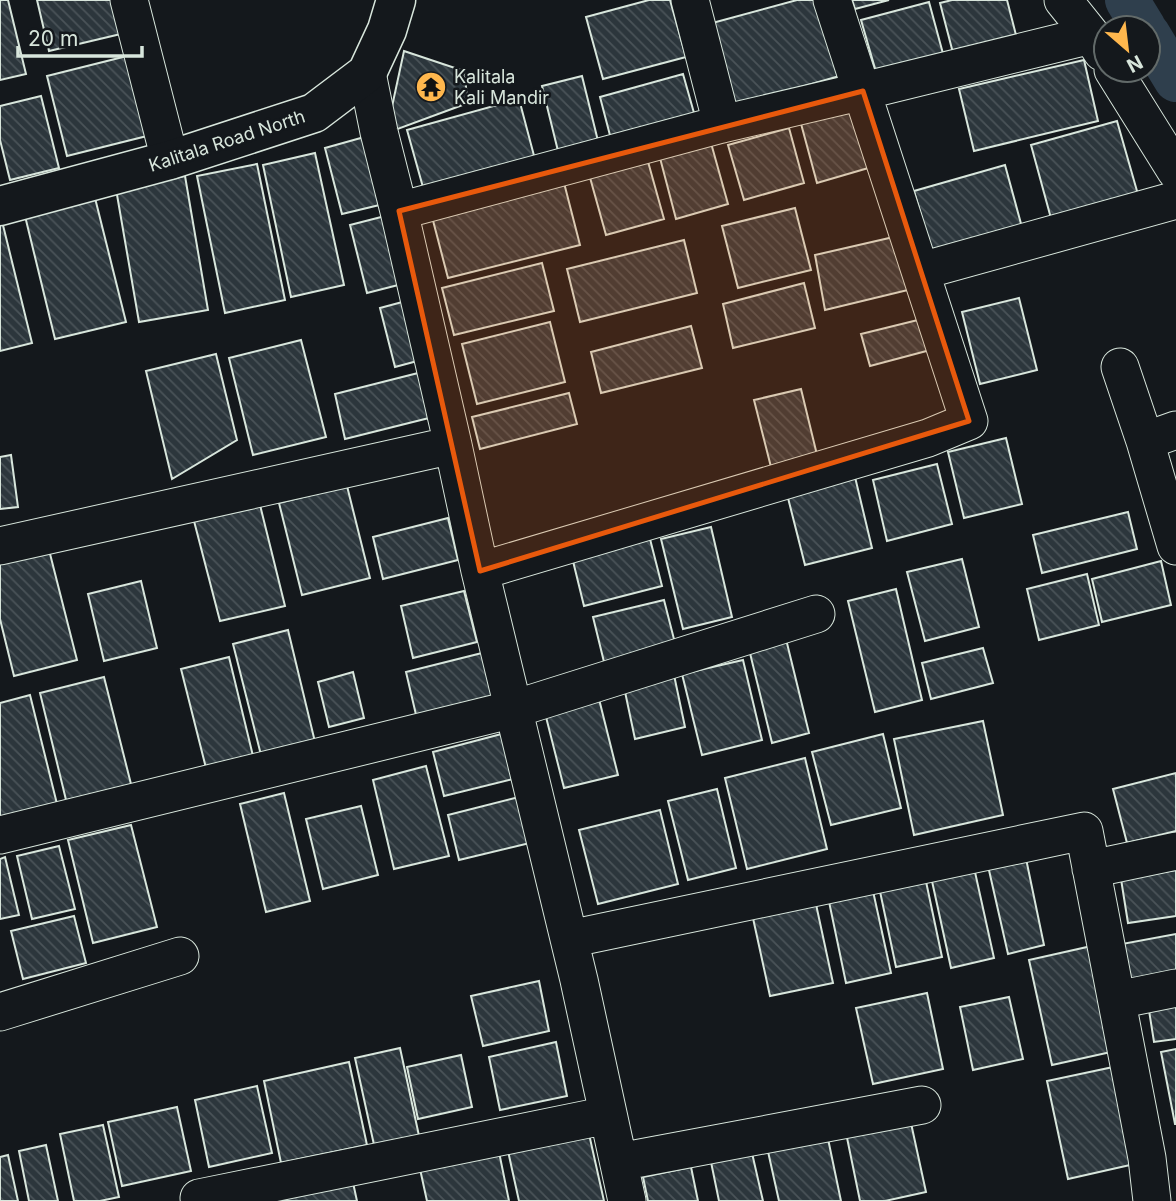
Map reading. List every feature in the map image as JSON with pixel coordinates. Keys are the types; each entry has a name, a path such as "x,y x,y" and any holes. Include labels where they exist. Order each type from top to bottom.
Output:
{"street":[{"path":"129,0 170,160"},
{"name":"Kalitala Road North","path":"1,203 170,160 314,113 367,73 387,30 396,0"},
{"path":"690,0 722,124"},
{"path":"480,571 914,442 968,421 832,0"},
{"path":"1063,0 1092,39"},
{"path":"399,211 722,124 863,91 1092,48"},
{"path":"367,73 480,571 569,939 628,1201"},
{"path":"1122,84 1176,171"},
{"path":"921,271 1176,200"},
{"path":"1120,367 1160,436 1176,546"},
{"path":"0,545 453,445"},
{"path":"0,835 514,709 816,614"},
{"path":"569,939 1084,831 1117,1000 1162,1156 1152,1201"},
{"path":"1091,869 1176,851"},
{"path":"0,1012 180,956"},
{"path":"1117,1000 1176,988"},
{"path":"619,1162 922,1105"},
{"path":"196,1200 608,1115"}],"highlighted area":[{"path":"863,91 969,421 480,571 399,211"}],"building":[{"path":"0,0 8,0 26,74 0,80"},
{"path":"37,0 117,0 125,33 49,51"},
{"path":"649,0 670,0 686,57 603,79 586,17"},
{"path":"797,0 822,0 843,75 727,108 705,25"},
{"path":"852,0 889,0 855,9"},
{"path":"952,0 1007,0 1016,35 953,53 940,3"},
{"path":"929,2 945,61 878,79 861,20"},
{"name":"Kalitala Kali Mandir","path":"404,51 464,71 468,103 395,130 388,125"},
{"path":"131,55 151,135 67,156 47,76"},
{"path":"1084,60 1098,121 974,151 959,89"},
{"path":"683,74 696,120 612,143 600,97"},
{"path":"582,76 599,145 559,155 542,86"},
{"path":"41,96 59,168 10,180 0,140 0,106"},
{"path":"519,99 537,167 426,198 407,130"},
{"path":"865,102 882,164 817,183 800,120"},
{"path":"1117,121 1139,198 1052,222 1031,145"},
{"path":"789,128 804,183 744,200 728,145"},
{"path":"375,134 392,202 342,214 325,148"},
{"path":"711,143 728,204 676,219 660,158"},
{"path":"315,153 344,285 291,297 263,165"},
{"path":"647,158 664,219 606,235 589,174"},
{"path":"257,164 285,300 225,313 197,176"},
{"path":"1005,165 1023,231 933,257 914,191"},
{"path":"562,175 580,245 448,278 430,209"},
{"path":"185,176 208,310 139,322 116,189"},
{"path":"95,198 126,322 55,339 25,216"},
{"path":"795,208 811,270 738,288 722,226"},
{"path":"389,215 406,283 367,293 350,225"},
{"path":"0,218 32,343 0,351"},
{"path":"898,236 912,289 825,310 815,255"},
{"path":"684,240 697,293 580,322 567,269"},
{"path":"542,263 554,311 454,335 442,288"},
{"path":"804,283 815,328 733,348 723,304"},
{"path":"1019,298 1037,370 980,384 962,312"},
{"path":"406,301 421,360 395,367 380,308"},
{"path":"926,318 934,349 870,366 861,334"},
{"path":"550,322 565,382 477,404 462,344"},
{"path":"691,326 702,368 601,393 591,352"},
{"path":"301,340 326,437 253,455 229,358"},
{"path":"216,354 237,440 172,479 146,371"},
{"path":"426,371 437,416 345,439 335,394"},
{"path":"801,389 818,459 772,471 754,400"},
{"path":"569,393 577,424 480,449 472,417"},
{"path":"1006,438 1022,504 964,518 948,452"},
{"path":"11,455 18,507 0,509 0,457"},
{"path":"937,464 952,524 887,541 873,480"},
{"path":"855,477 872,548 805,565 787,494"},
{"path":"347,486 370,578 302,595 279,503"},
{"path":"260,505 285,606 220,621 194,521"},
{"path":"1128,512 1137,549 1042,573 1033,535"},
{"path":"448,518 458,560 383,579 373,537"},
{"path":"711,527 732,617 683,629 661,539"},
{"path":"650,539 662,586 584,606 572,557"},
{"path":"47,542 77,660 14,676 0,619 0,554"},
{"path":"962,559 979,627 925,641 907,572"},
{"path":"1161,561 1171,605 1102,622 1092,579"},
{"path":"1087,574 1099,625 1039,640 1027,589"},
{"path":"141,581 157,648 104,661 88,594"},
{"path":"896,589 922,700 875,712 848,601"},
{"path":"464,591 477,642 413,658 401,606"},
{"path":"664,600 676,647 605,666 593,617"},
{"path":"288,630 315,742 261,755 233,644"},
{"path":"785,635 809,733 772,743 748,645"},
{"path":"983,648 993,683 931,699 922,663"},
{"path":"486,652 498,698 417,719 406,672"},
{"path":"229,657 253,756 206,768 181,669"},
{"path":"743,660 762,740 702,755 682,674"},
{"path":"353,672 364,718 329,727 318,682"},
{"path":"674,675 685,727 635,739 624,687"},
{"path":"104,677 132,788 67,804 40,693"},
{"path":"30,695 58,808 0,823 0,703"},
{"path":"599,699 618,775 564,788 545,713"},
{"path":"983,721 1003,815 914,835 894,739"},
{"path":"509,732 521,777 444,796 433,752"},
{"path":"883,734 901,808 831,825 812,752"},
{"path":"805,758 827,849 747,869 725,778"},
{"path":"426,766 449,856 394,869 373,780"},
{"path":"1176,773 1176,831 1127,843 1113,789"},
{"path":"717,789 736,868 688,880 668,801"},
{"path":"284,793 310,901 266,912 240,804"},
{"path":"523,796 534,842 459,860 448,815"},
{"path":"361,806 378,875 323,889 306,819"},
{"path":"660,810 678,884 598,904 579,830"},
{"path":"131,825 157,927 93,943 68,840"},
{"path":"59,846 75,909 32,919 17,856"},
{"path":"1024,849 1044,945 1008,954 986,857"},
{"path":"5,857 19,915 0,919 0,859"},
{"path":"973,863 994,958 951,968 930,872"},
{"path":"1176,870 1176,916 1128,923 1121,879"},
{"path":"924,872 942,957 896,967 878,882"},
{"path":"871,882 891,973 846,983 827,892"},
{"path":"814,895 833,983 770,996 751,909"},
{"path":"74,916 86,963 23,979 11,931"},
{"path":"1176,934 1176,982 1130,990 1122,944"},
{"path":"1096,945 1120,1050 1052,1065 1029,960"},
{"path":"539,981 549,1031 483,1046 471,996"},
{"path":"927,993 943,1069 873,1084 856,1008"},
{"path":"1009,997 1023,1059 973,1070 960,1007"},
{"path":"1176,1000 1176,1039 1154,1042 1148,1004"},
{"path":"556,1042 567,1096 500,1110 489,1057"},
{"path":"400,1048 421,1145 376,1154 355,1058"},
{"path":"1176,1049 1176,1124 1175,1124 1161,1052"},
{"path":"461,1055 472,1107 418,1119 407,1067"},
{"path":"349,1062 367,1145 281,1163 264,1081"},
{"path":"1118,1066 1139,1163 1068,1179 1047,1081"},
{"path":"257,1086 272,1153 209,1167 195,1100"},
{"path":"177,1107 191,1171 122,1186 108,1122"},
{"path":"909,1114 926,1192 885,1201 860,1201 845,1128"},
{"path":"103,1125 119,1197 100,1201 74,1201 60,1134"},
{"path":"589,1134 604,1201 519,1201 508,1151"},
{"path":"827,1134 841,1201 779,1201 767,1147"},
{"path":"46,1145 58,1201 29,1201 19,1151"},
{"path":"499,1152 509,1201 427,1201 420,1169"},
{"path":"752,1153 763,1201 719,1201 711,1162"},
{"path":"8,1155 18,1201 0,1201 0,1157"},
{"path":"691,1167 698,1201 648,1201 643,1177"},
{"path":"352,1178 357,1201 249,1201"}],"waterway":[{"path":"1127,0 1136,14"},
{"path":"1162,57 1176,80"}],"place":[{"name":"Kalitala Kali Mandir","path":"431,87"}]}
